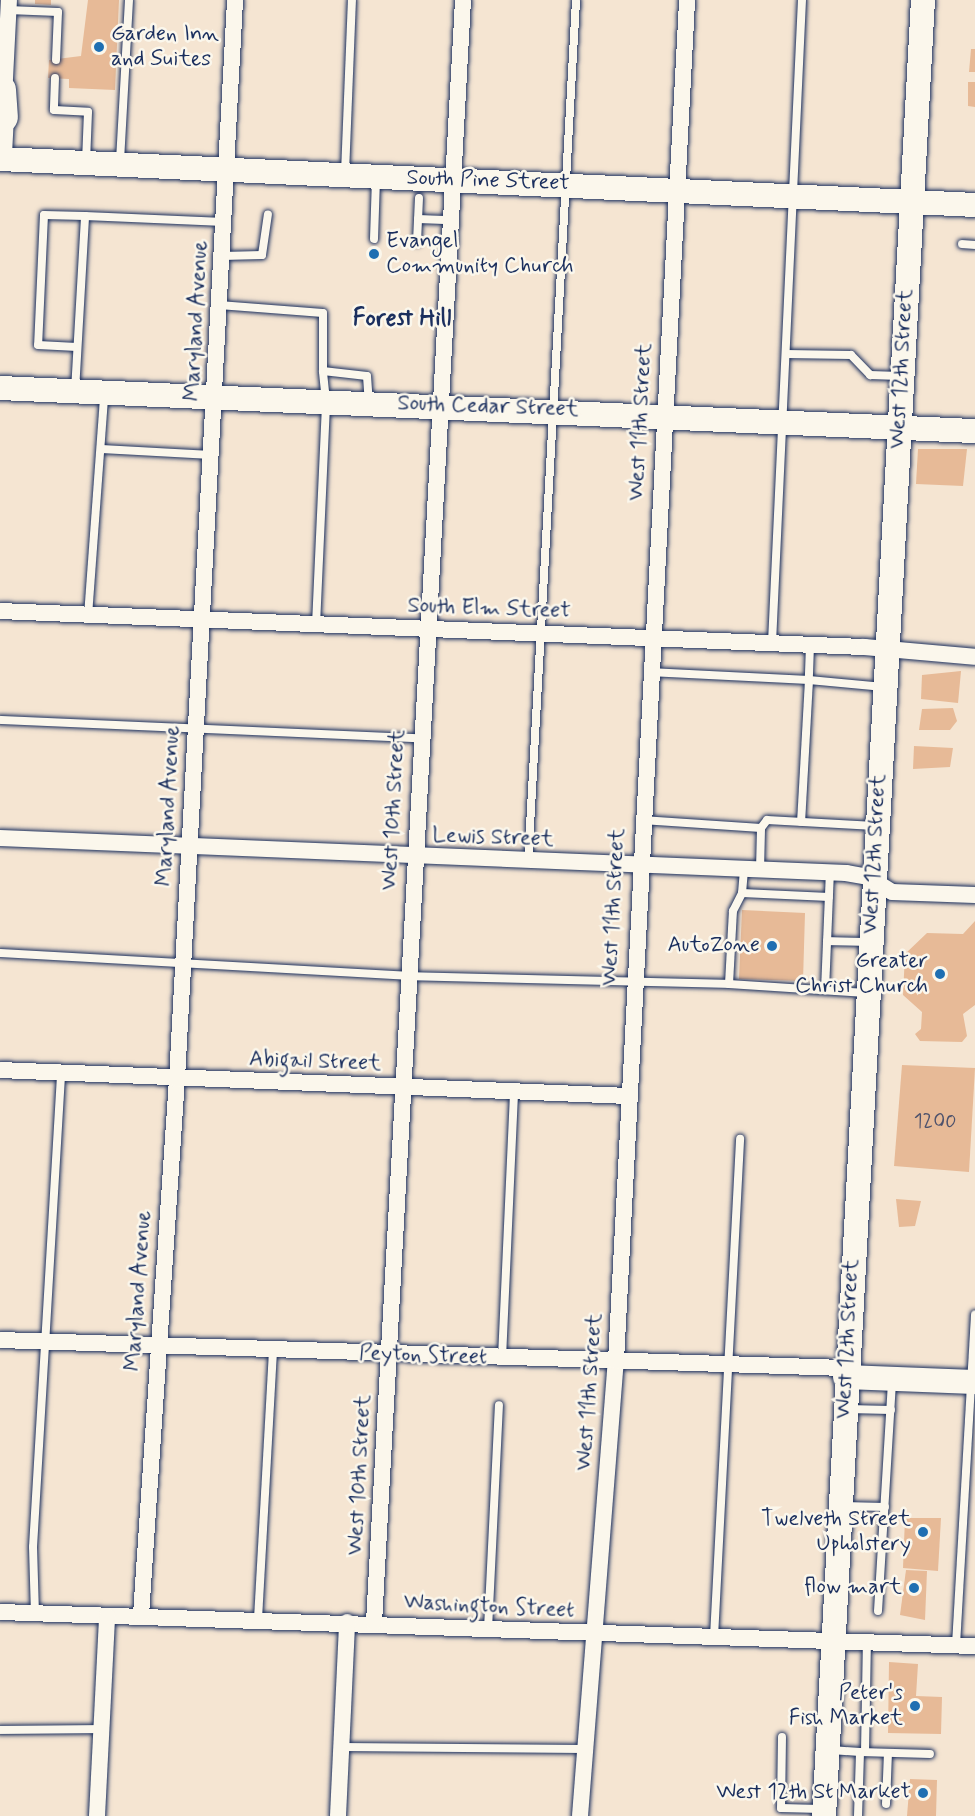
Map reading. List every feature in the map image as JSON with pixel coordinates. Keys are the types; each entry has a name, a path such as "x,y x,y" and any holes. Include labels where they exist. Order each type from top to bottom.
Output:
{"main road":[{"name":"West 12th Street","path":"825,1813 844,1409 923,0"},
{"path":"0,154 1,104"},
{"name":"South Pine Street","path":"0,159 225,173 678,188 975,205"},
{"name":"South Cedar Street","path":"0,388 781,419 975,431"},
{"name":"Peyton Street","path":"846,1373 892,1379 973,1382"}],"street":[{"name":"Maryland Avenue","path":"141,1615 177,1079 235,0"},
{"name":"West 10th Street","path":"374,1623 389,1354 400,1087 463,0"},
{"name":"West 11th Street","path":"580,1816 616,1361 629,1096 632,981 687,0"},
{"path":"1,104 9,5"},
{"name":"South Elm Street","path":"0,611 202,622 772,643 886,653 975,657"},
{"name":"Lewis Street","path":"0,838 528,863 830,873 874,882 892,892 975,895"},
{"name":"Abigail Street","path":"0,1070 629,1096"},
{"name":"Peyton Street","path":"0,1340 729,1364 846,1373"},
{"name":"Washington Street","path":"0,1612 374,1623 595,1635 975,1646"},
{"path":"97,1816 107,1616"},
{"path":"338,1816 347,1622"}],"lane":[{"path":"120,167 129,0"},
{"path":"345,176 352,0"},
{"path":"528,863 538,633 555,410 576,0"},
{"path":"772,643 781,419 786,407 792,194 802,0"},
{"path":"9,5 58,12 56,60"},
{"path":"55,78 54,110 88,112 86,165"},
{"path":"374,239 376,177"},
{"path":"417,242 419,198"},
{"path":"222,256 262,255 268,214"},
{"path":"77,346 38,345 45,215 224,222"},
{"path":"75,391 85,216"},
{"path":"418,219 451,220"},
{"path":"962,244 975,245"},
{"path":"219,305 323,313 323,371 327,401 316,625"},
{"path":"786,354 851,355 870,375 901,376"},
{"path":"323,371 367,376 369,402"},
{"path":"88,617 104,392"},
{"path":"101,449 212,455"},
{"path":"801,822 810,645"},
{"path":"649,672 809,680 885,687"},
{"path":"0,720 420,738"},
{"path":"641,819 761,828"},
{"path":"729,984 733,911 752,869 761,828 767,820 876,826"},
{"path":"825,990 830,873"},
{"path":"742,893 829,897"},
{"path":"827,941 870,942"},
{"path":"0,953 407,976 729,984 867,993"},
{"path":"35,1614 45,1341 61,1074"},
{"path":"502,1358 514,1092"},
{"path":"714,1637 740,1139"},
{"path":"956,1645 973,1382 975,1315"},
{"path":"258,1619 273,1350"},
{"path":"878,1611 892,1379"},
{"path":"488,1629 499,1405"},
{"path":"844,1409 891,1410"},
{"path":"839,1506 885,1507"},
{"path":"858,1816 867,1642"},
{"path":"0,1730 102,1729"},
{"path":"782,1737 780,1812 825,1813"},
{"path":"341,1747 584,1749"},
{"path":"828,1750 930,1754"},
{"path":"886,1804 888,1753"}],"building":[{"name":"Garden Inn and Suites","path":"35,0 51,0 51,5 35,4"},
{"name":"Garden Inn and Suites","path":"88,0 119,0 115,90 69,88 69,79 48,78 49,60 81,56"},
{"path":"971,49 975,49 975,72 969,72"},
{"path":"968,82 975,82 975,107 968,106"},
{"path":"918,449 967,449 963,486 916,484"},
{"path":"961,671 958,703 921,699 922,675"},
{"path":"953,708 957,721 950,730 919,730 922,709"},
{"path":"914,746 953,748 950,767 913,769"},
{"name":"AutoZone","path":"742,910 805,913 803,981 739,979"},
{"name":"Greater Christ Church","path":"975,921 975,1005 963,1014 967,1036 962,1042 920,1041 915,1034 921,1029 922,1012 903,995 905,954 927,933 963,934"},
{"path":"902,1065 975,1068 969,1172 894,1166"},
{"path":"896,1199 921,1201 915,1226 899,1227"},
{"path":"905,1518 941,1518 938,1571 903,1568"},
{"name":"flow mart","path":"906,1570 927,1571 925,1620 900,1615"},
{"path":"889,1662 918,1664 916,1696 942,1697 941,1734 888,1733"},
{"name":"West 12th St Market","path":"910,1779 937,1780 936,1816 907,1816"}],"place":[{"name":"Garden Inn and Suites","path":"99,47"},
{"name":"Evangel Community Church","path":"374,254"},
{"name":"AutoZone","path":"772,946"},
{"name":"Greater Christ Church","path":"940,974"},
{"name":"Twelveth Street Upholstery","path":"923,1532"},
{"name":"flow mart","path":"914,1588"},
{"name":"Peter's Fish Market","path":"915,1706"},
{"name":"West 12th St Market","path":"923,1793"}],"district":[{"name":"Forest Hill","path":"402,319"}]}
